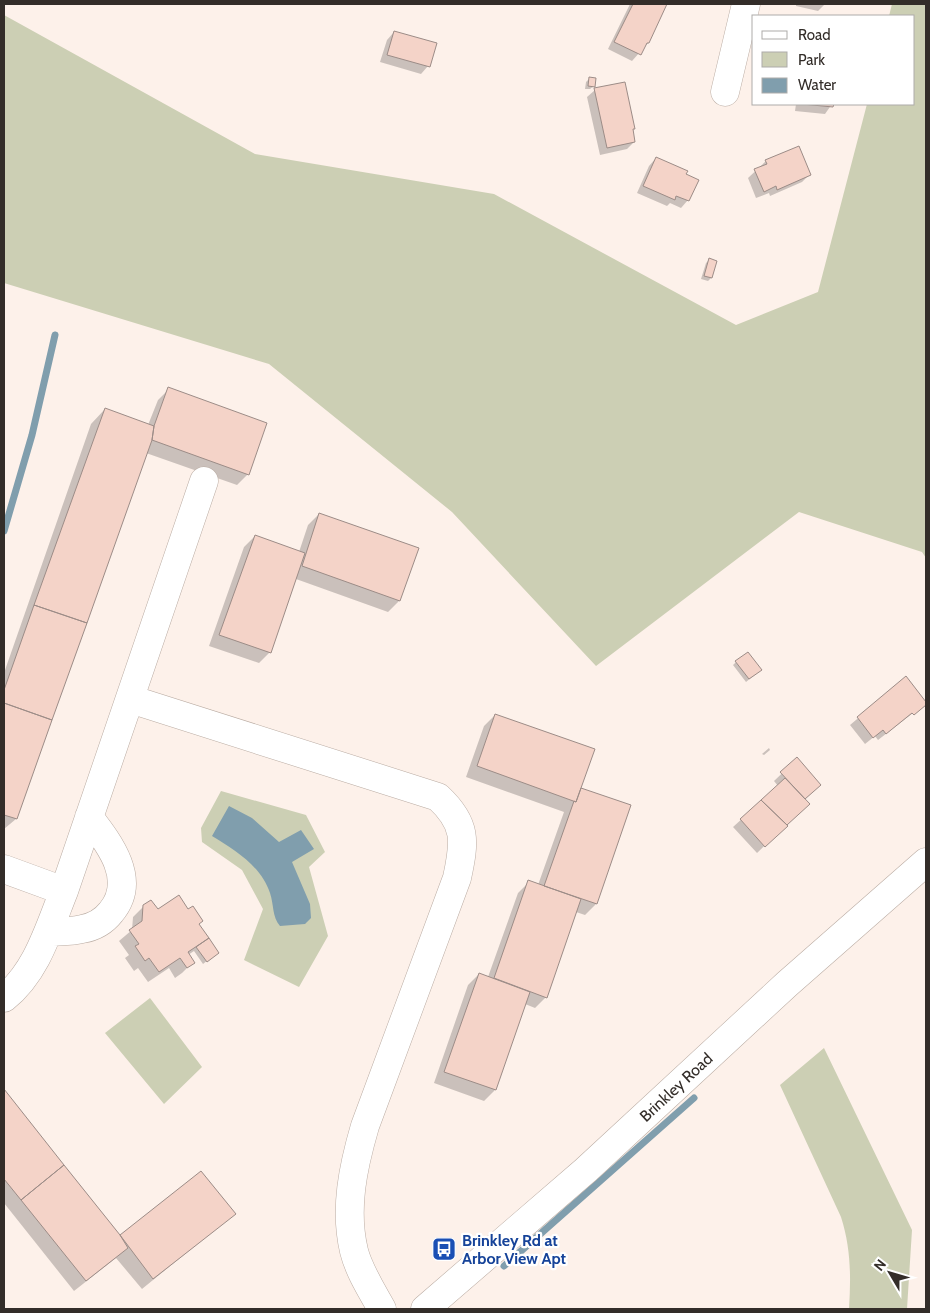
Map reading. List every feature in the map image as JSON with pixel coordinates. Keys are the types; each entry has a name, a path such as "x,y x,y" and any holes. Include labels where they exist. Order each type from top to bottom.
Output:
{"street":[{"path":"725,92 746,4"},
{"path":"4,998 27,972 48,932 64,891 204,481"},
{"path":"130,699 438,797 454,812 461,828 462,850 457,878 365,1126 353,1170 350,1212 354,1252 382,1309"},
{"path":"48,932 82,930 95,925 107,918 115,908 122,892 118,861 107,841 88,817"},
{"name":"Brinkley Road","path":"424,1309 586,1170 787,984 926,862"},
{"path":"4,869 64,891"}],"green space":[{"path":"892,4 926,4 926,558 922,552 799,512 596,666 452,512 269,364 4,283 4,15 255,154 494,194 736,325 818,292 867,105 915,105 915,15 889,15"},
{"path":"221,791 306,815 325,852 309,867 328,936 299,987 244,960 263,909 242,870 202,842 201,828"},
{"path":"150,998 202,1067 164,1104 105,1033"},
{"path":"824,1048 912,1230 907,1309 849,1309 850,1263 841,1217 780,1085"}],"water":[{"path":"229,806 252,818 279,842 301,830 314,849 292,862 310,904 311,918 305,924 280,926 274,915 266,883 254,867 238,853 212,836"}],"building":[{"path":"633,4 667,4 649,43 647,43 641,55 614,42"},
{"path":"394,31 437,43 430,67 387,55"},
{"path":"589,77 596,78 595,87 588,86"},
{"path":"625,82 635,129 633,129 635,142 607,148 594,88"},
{"path":"812,105 834,105 833,107"},
{"path":"799,146 811,175 777,190 776,186 764,192 754,169 767,164 765,160"},
{"path":"656,157 688,171 686,174 699,180 689,201 676,196 675,200 643,186"},
{"path":"709,258 717,261 712,278 704,276"},
{"path":"168,387 267,423 249,475 152,440 154,426"},
{"path":"105,408 154,426 152,440 87,623 34,605"},
{"path":"319,513 419,548 400,601 302,566"},
{"path":"255,535 305,553 271,653 219,635"},
{"path":"34,605 87,623 52,720 4,703 4,690"},
{"path":"748,652 762,670 749,679 735,661"},
{"path":"906,676 926,702 926,705 914,715 912,713 886,734 883,730 873,738 857,717"},
{"path":"4,703 52,720 17,819 4,815"},
{"path":"495,714 595,749 576,802 477,766"},
{"path":"797,757 821,785 805,799 780,772"},
{"path":"785,778 810,804 787,825 761,800"},
{"path":"581,788 631,805 597,904 544,886 574,801 576,802"},
{"path":"761,800 788,826 765,847 740,819"},
{"path":"528,880 581,899 547,998 494,978"},
{"path":"179,895 188,909 193,906 203,921 199,924 209,938 188,952 195,963 187,968 180,958 159,972 149,958 145,961 135,946 139,944 129,930 142,921 143,905 151,900 158,909"},
{"path":"209,938 219,953 207,962 196,947"},
{"path":"479,973 530,992 496,1090 444,1072"},
{"path":"4,1089 64,1165 21,1200 4,1179"},
{"path":"64,1165 120,1235 128,1248 86,1281 21,1200"},
{"path":"201,1171 236,1214 153,1279 120,1235"}],"waterway":[{"path":"4,531 32,435 55,335"},
{"path":"504,1266 694,1098"}],"place":[{"name":"Brinkley Rd at Arbor View Apt","path":"444,1249"}]}
